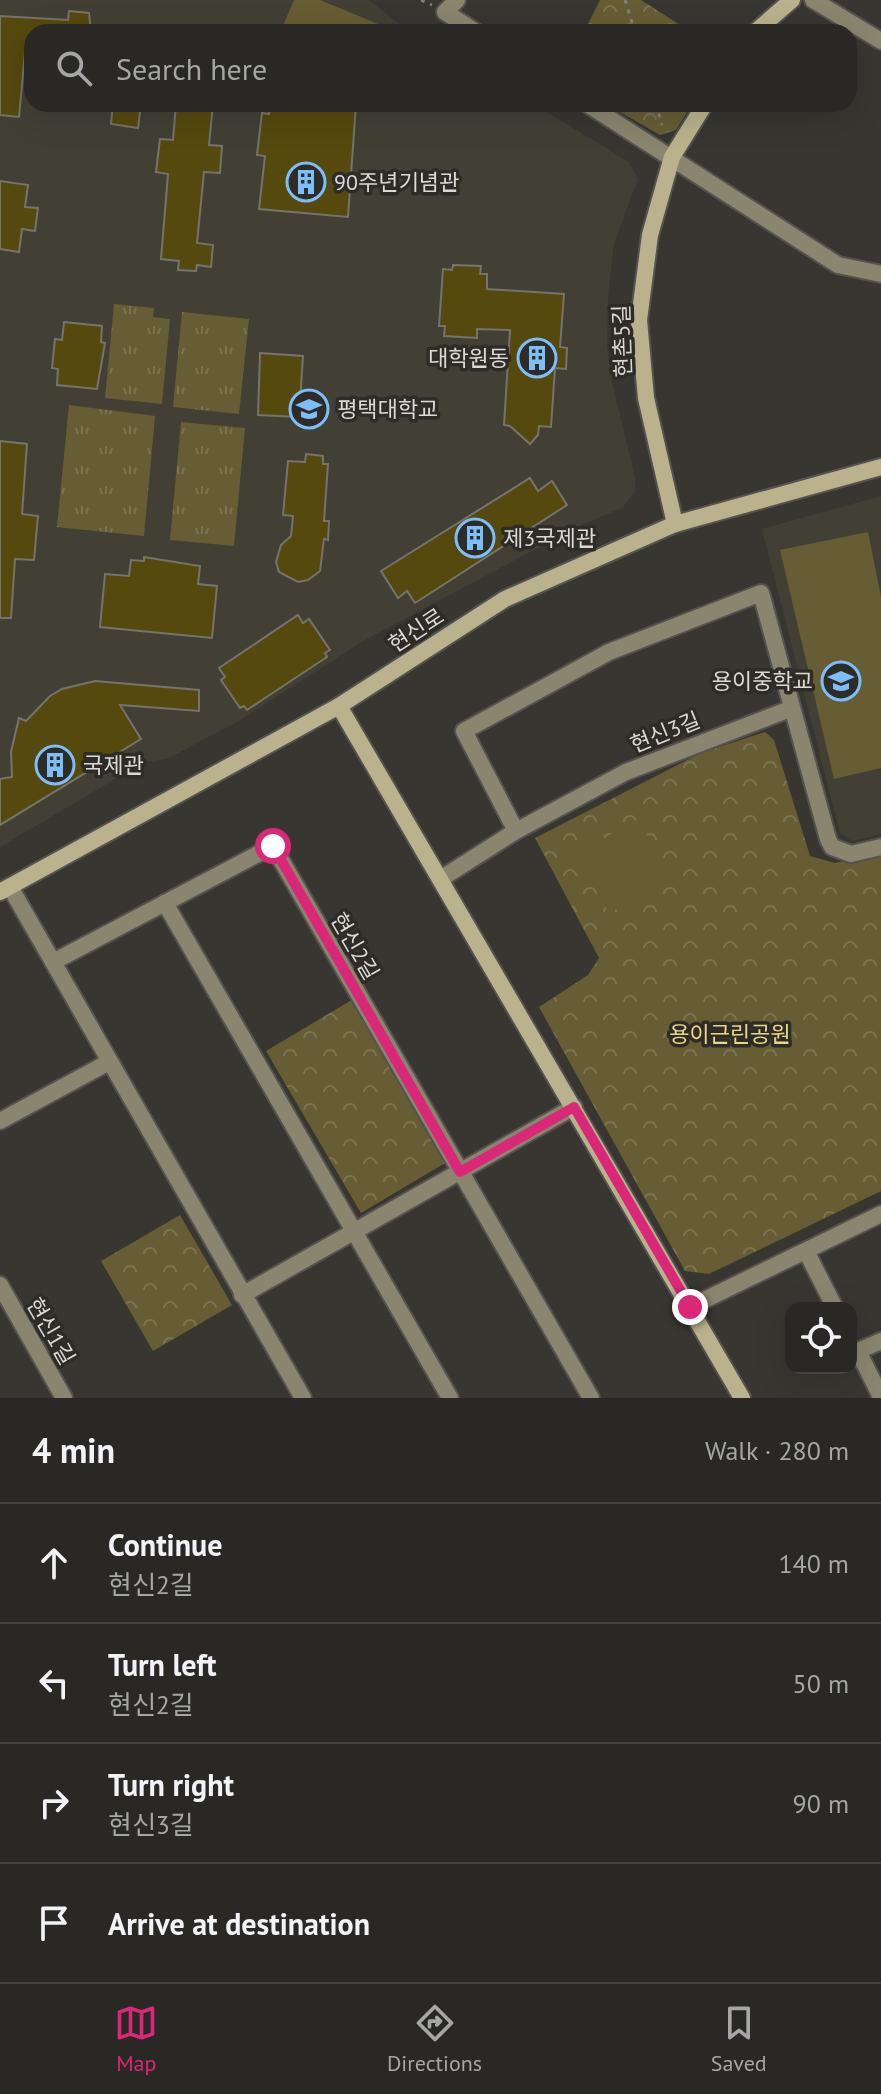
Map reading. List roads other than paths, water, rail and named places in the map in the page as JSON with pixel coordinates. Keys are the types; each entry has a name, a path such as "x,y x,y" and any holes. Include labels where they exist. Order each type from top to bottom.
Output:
{"street":[{"path":"457,0 445,12 464,24"},
{"path":"764,24 792,0"},
{"path":"813,0 853,24"},
{"path":"857,27 881,41"},
{"path":"600,112 838,265 881,274"},
{"name":"현촌5길","path":"675,524 646,398 639,320 650,235 672,157 700,112"},
{"name":"현신로","path":"5,889 339,706 505,599 675,524 881,467"},
{"path":"516,831 464,731 609,652 761,593 790,709 832,847 851,854 881,847"},
{"path":"339,706 442,878 742,1398"},
{"name":"현신3길","path":"442,878 516,831 626,772 790,709"},
{"name":"현신2길","path":"53,962 273,846 591,1398"},
{"path":"5,889 53,962 303,1398"},
{"path":"165,903 450,1398"},
{"path":"0,1121 109,1062"},
{"path":"242,1295 574,1107"},
{"path":"690,1307 881,1214"},
{"path":"806,1251 832,1302"},
{"name":"현신1길","path":"0,1285 64,1398"},
{"path":"857,1345 881,1341"},
{"path":"857,1351 881,1397"}],"place":[{"name":"90주년기념관","path":"306,182"},
{"name":"대학원동","path":"537,358"},
{"name":"평택대학교","path":"309,409"},
{"name":"제3국제관","path":"475,538"},
{"name":"용이중학교","path":"841,681"},
{"name":"국제관","path":"55,765"}],"park label":[{"name":"용이근린공원","path":"730,1034"}]}
